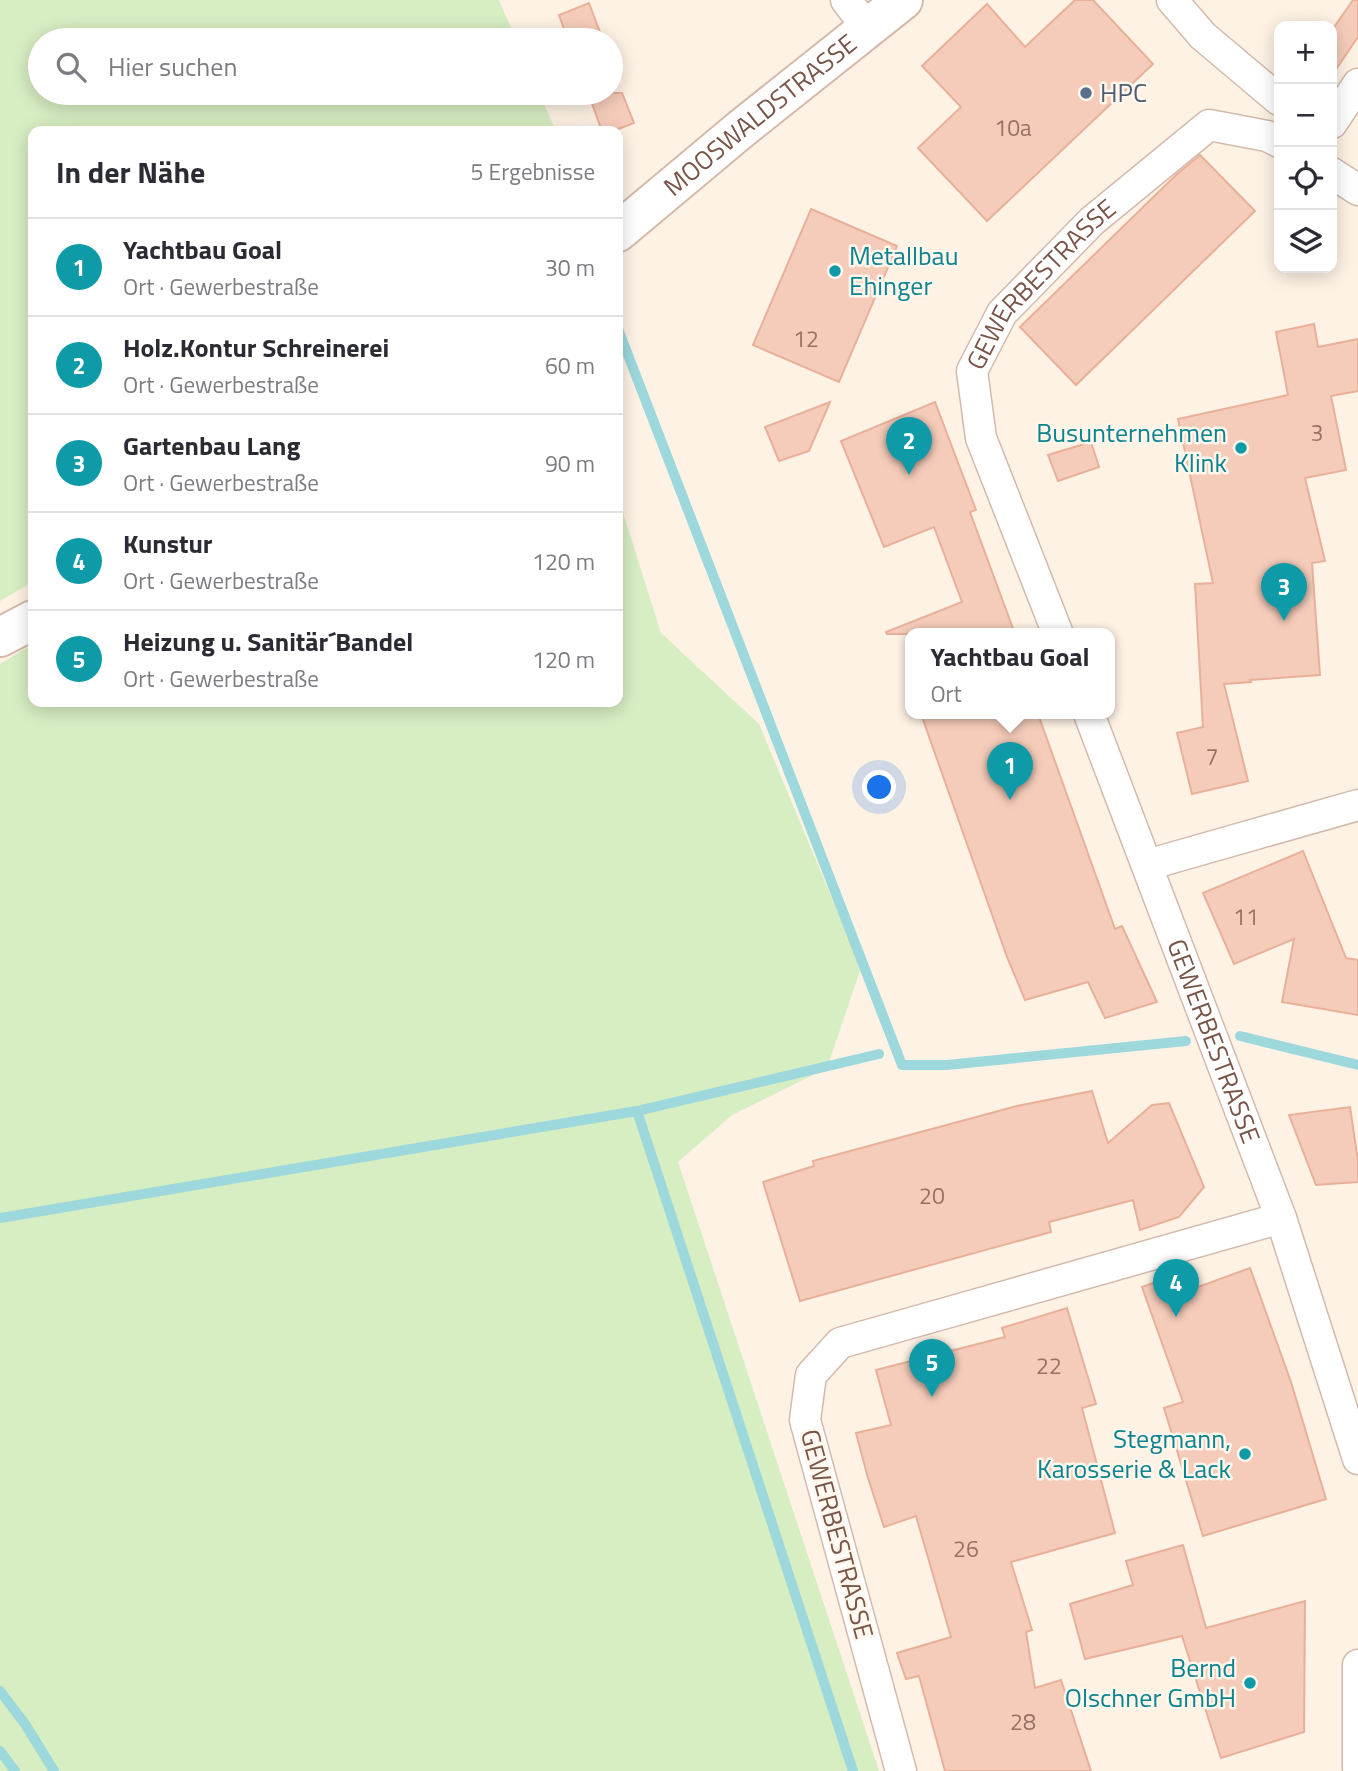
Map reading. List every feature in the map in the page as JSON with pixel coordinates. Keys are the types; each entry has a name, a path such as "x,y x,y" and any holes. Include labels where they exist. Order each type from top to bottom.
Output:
{"main road":[{"name":"MOOSWALDSTRASSE","path":"623,228 741,130 857,15 903,0"},
{"path":"0,638 28,623"}],"street":[{"path":"1172,0 1203,36 1274,96"},
{"path":"1337,116 1358,84"},
{"name":"GEWERBESTRASSE","path":"1056,628 981,438 972,371 1002,313 1009,305 1092,221 1209,125 1274,140"},
{"path":"1337,176 1358,190"},
{"name":"GEWERBESTRASSE","path":"1091,719 1281,1218 1358,1459"},
{"path":"1147,864 1358,805"},
{"name":"GEWERBESTRASSE","path":"901,1771 806,1420 811,1375 840,1343 1281,1218"},
{"path":"1358,1665 1358,1768"}],"green space":[{"path":"0,0 499,0 511,28 28,28 28,105 544,105 554,126 28,126 28,585 0,601"},
{"path":"623,513 661,633 759,724 861,968 827,1068 732,1115 678,1162 879,1771 0,1771 0,664 28,647 28,707 623,707"}],"building":[{"path":"1075,0 1093,0 1153,64 987,221 918,148 961,107 922,66 987,4 1025,47"},
{"path":"1353,0 1358,0 1358,37 1337,68 1337,23"},
{"path":"589,3 598,28 564,28 559,15"},
{"path":"623,96 634,123 623,127 600,126 592,105 623,105"},
{"path":"1200,155 1255,211 1076,385 1020,327 1177,174"},
{"name":"Metallbau Ehinger","path":"811,209 897,246 839,382 753,345"},
{"path":"1314,324 1318,347 1358,339 1358,391 1331,396 1346,470 1305,478 1325,561 1312,563 1320,675 1224,684 1248,781 1192,794 1177,733 1203,727 1195,584 1213,583 1178,419 1288,395 1276,332"},
{"path":"830,402 809,451 779,461 765,427"},
{"path":"935,402 976,510 970,512 1013,628 905,628 905,634 887,634 886,632 962,602 934,527 884,547 841,441"},
{"path":"1091,442 1099,467 1058,481 1048,455"},
{"path":"923,719 1040,719 1115,929 1122,926 1157,1002 1105,1018 1088,982 1025,1000 1007,957"},
{"path":"1303,851 1346,958 1358,960 1358,1015 1282,1002 1294,939 1234,964 1203,893"},
{"path":"1092,1091 1108,1143 1152,1105 1169,1103 1204,1187 1179,1217 1140,1230 1133,1200 1049,1222 1051,1232 800,1301 763,1182 814,1166 813,1161 1017,1106"},
{"path":"1350,1107 1358,1161 1358,1182 1316,1185 1289,1115"},
{"path":"1250,1268 1291,1382 1326,1499 1203,1536 1164,1408 1183,1402 1142,1287 1183,1272 1190,1290"},
{"path":"1067,1308 1096,1404 1082,1408 1115,1533 1011,1562 1032,1630 1026,1632 1035,1688 1061,1680 1091,1771 945,1771 919,1676 906,1679 897,1653 951,1637 916,1516 884,1527 856,1433 891,1425 876,1370 1005,1337 1002,1328"},
{"name":"Bernd Olschner GmbH","path":"1183,1545 1206,1628 1305,1601 1304,1732 1221,1758 1182,1636 1085,1659 1070,1604 1133,1585 1126,1561"}],"waterway":[{"path":"623,342 902,1065 947,1065 1186,1041"},
{"path":"1240,1036 1358,1065"},
{"path":"0,1218 637,1111 879,1054"},
{"path":"637,1111 853,1771"},
{"path":"0,1691 25,1724 54,1771"},
{"path":"0,1751 15,1771"}],"place":[{"name":"HPC","path":"1086,93"},
{"name":"Metallbau Ehinger","path":"835,271"},
{"name":"Busunternehmen Klink","path":"1241,448"},
{"name":"Holz.Kontur Schreinerei","path":"909,475"},
{"name":"Gartenbau Lang","path":"1284,621"},
{"name":"Yachtbau Goal","path":"1010,800"},
{"name":"Kunstur","path":"1176,1317"},
{"name":"Heizung u. Sanitär´Bandel","path":"932,1397"},
{"name":"Stegmann, Karosserie & Lack","path":"1245,1454"},
{"name":"Bernd Olschner GmbH","path":"1250,1683"}]}
